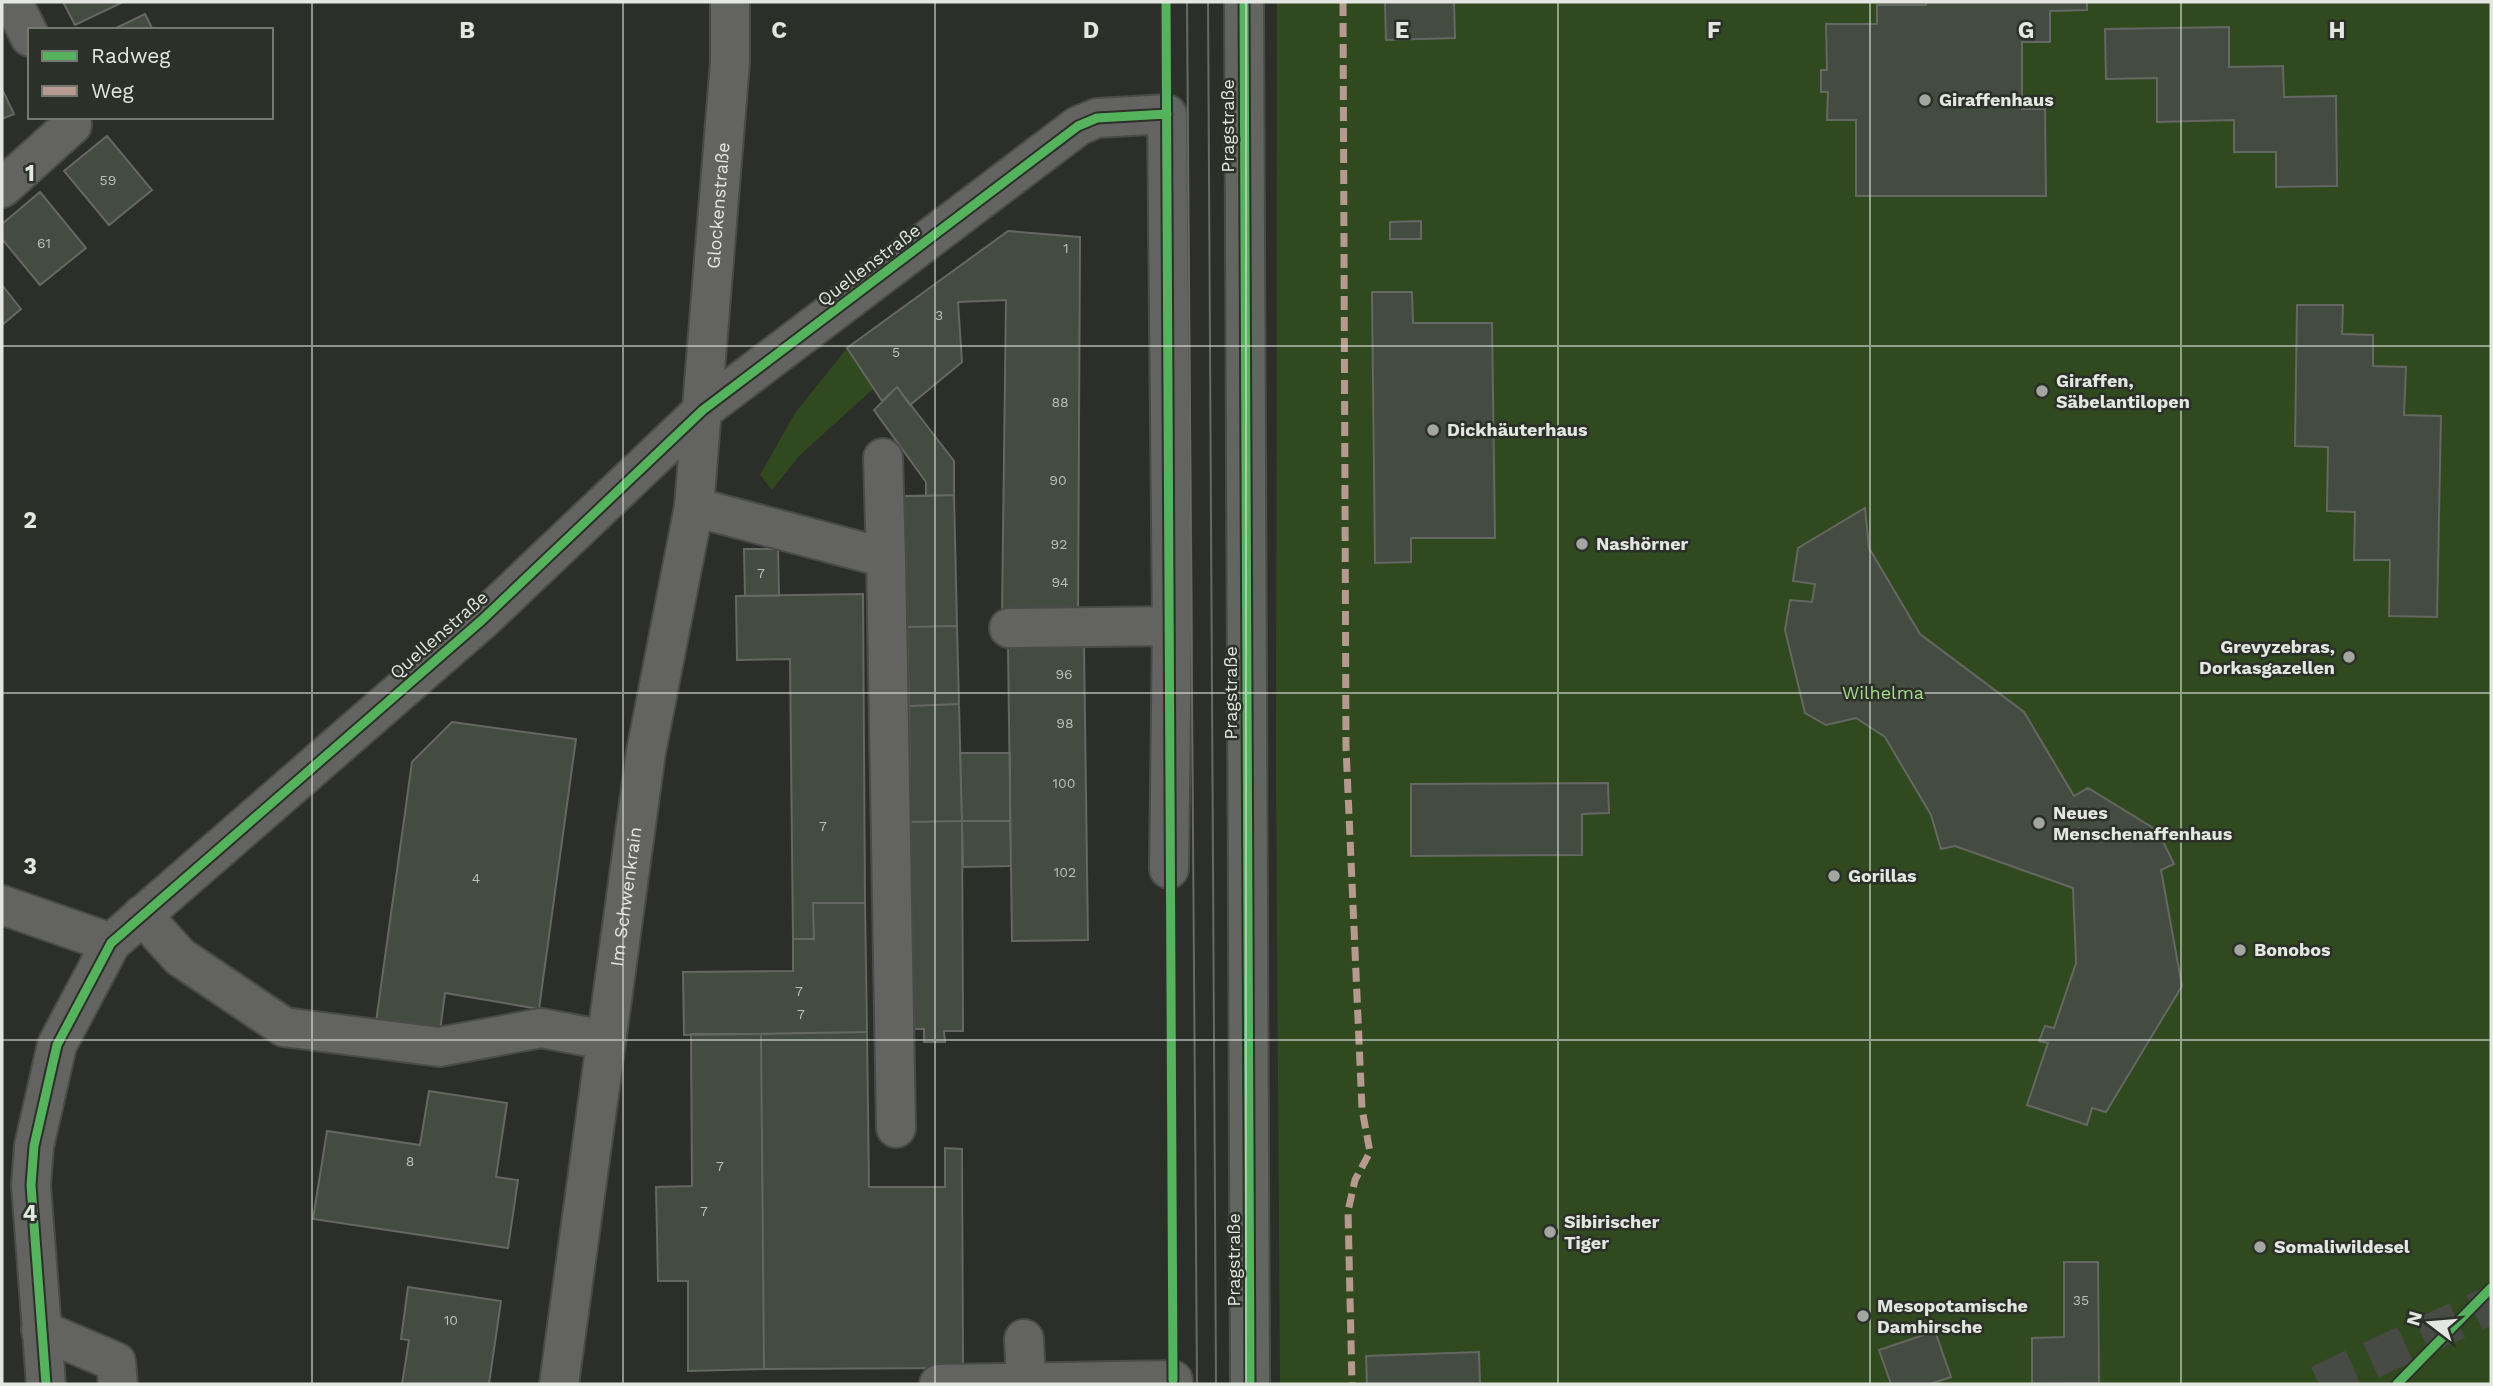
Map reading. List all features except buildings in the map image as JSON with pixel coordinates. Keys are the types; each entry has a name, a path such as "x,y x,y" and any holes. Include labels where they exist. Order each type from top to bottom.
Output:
{"main road":[{"name":"Pragstraße","path":"1244,2 1250,1384"}],"street":[{"path":"13,2 28,33"},
{"name":"Glockenstraße","path":"703,410 730,62 730,2"},
{"name":"Quellenstraße","path":"46,1384 31,1185 34,1146 57,1045 111,943 482,620 703,410 1078,126 1097,118 1167,114 1172,626"},
{"path":"2,188 72,125 69,119"},
{"name":"Im Schwenkrain","path":"559,1384 646,752 694,507 703,410"},
{"path":"883,458 896,1128"},
{"path":"694,507 887,558"},
{"path":"1009,628 1172,626 1168,869"},
{"path":"2,905 111,943"},
{"path":"142,915 180,957 284,1027 439,1047 541,1028 606,1040"},
{"path":"2,1209 31,1185"},
{"path":"41,1330 116,1362 118,1384"},
{"path":"1024,1339 1026,1382"},
{"path":"939,1384 1173,1380 1173,1384"}],"green space":[{"name":"Wilhelma","path":"1277,2 2491,2 2491,1384 1280,1384 1276,782"},
{"path":"847,348 873,389 799,456 772,490 760,475 795,413"}],"tunnel":[{"path":"2319,1384 2491,1305"}],"tram line":[{"path":"1187,2 1197,1384"},
{"path":"1208,2 1216,1384"}],"marked path":[{"path":"1343,2 1346,747 1362,1109 1370,1152 1355,1180 1348,1211 1352,1384"}],"cycle path":[{"path":"1166,2 1173,1380"},
{"path":"1244,2 1250,1384"},
{"path":"46,1384 31,1185 34,1146 57,1045 111,943 482,620 703,410 1078,126 1097,118 1167,114"},
{"path":"2397,1384 2491,1288"}],"place":[{"name":"Giraffenhaus","path":"1925,100"},
{"name":"Giraffen, Säbelantilopen","path":"2042,391"},
{"name":"Dickhäuterhaus","path":"1433,430"},
{"name":"Nashörner","path":"1582,544"},
{"name":"Grevyzebras, Dorkasgazellen","path":"2349,657"},
{"name":"Neues Menschenaffenhaus","path":"2039,823"},
{"name":"Gorillas","path":"1834,876"},
{"name":"Bonobos","path":"2240,950"},
{"name":"Sibirischer Tiger","path":"1550,1232"},
{"name":"Somaliwildesel","path":"2260,1247"},
{"name":"Mesopotamische Damhirsche","path":"1863,1316"}]}
